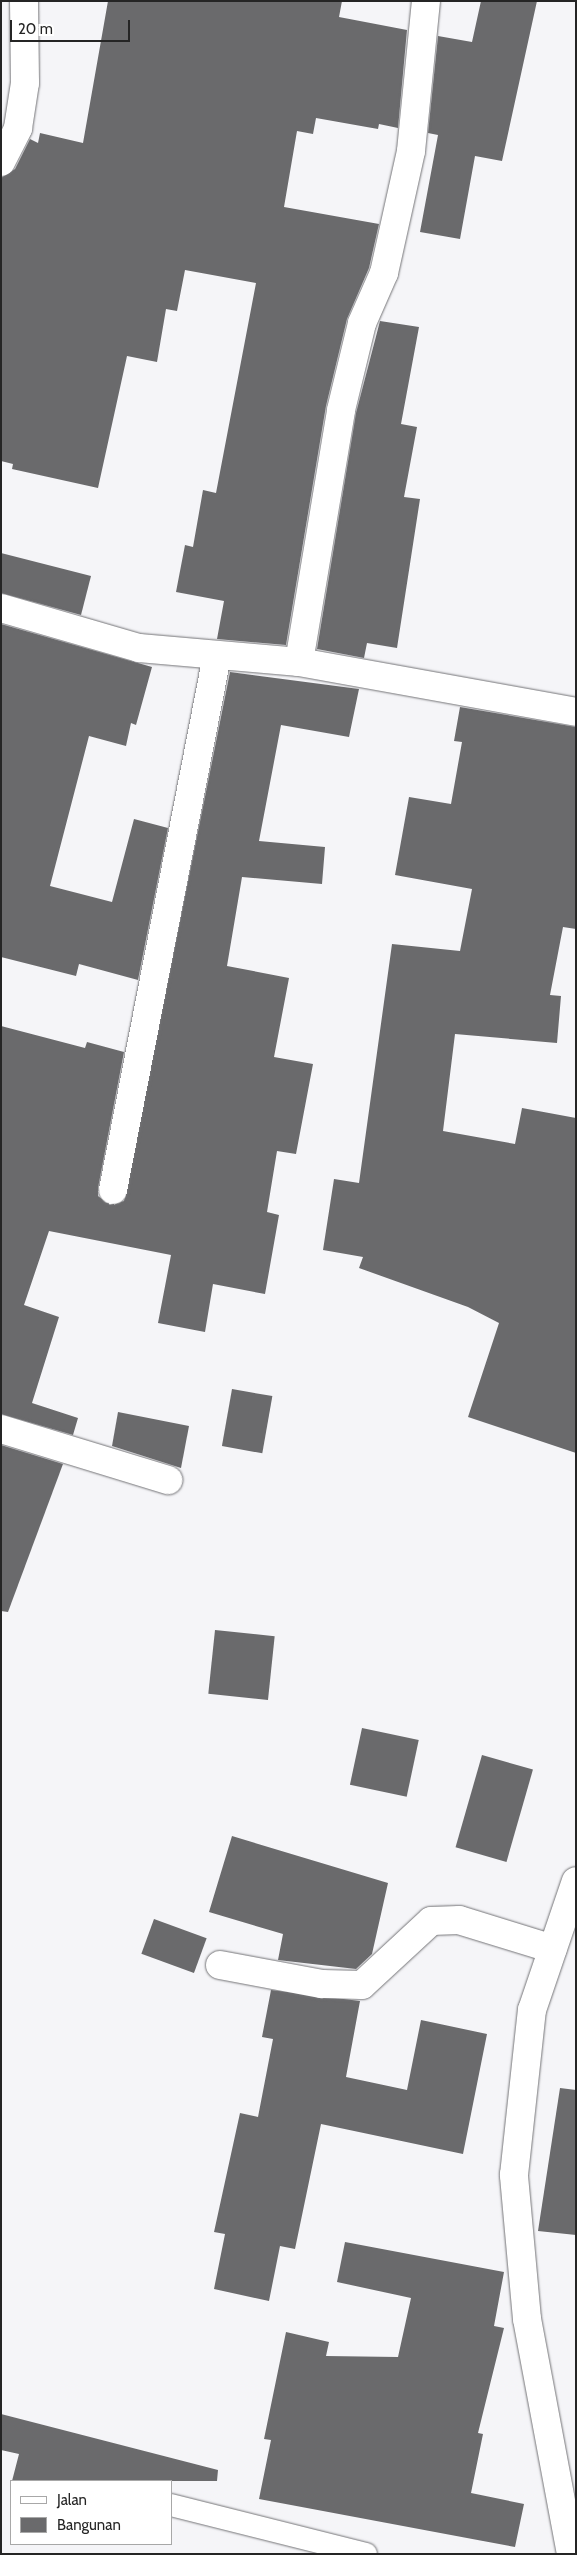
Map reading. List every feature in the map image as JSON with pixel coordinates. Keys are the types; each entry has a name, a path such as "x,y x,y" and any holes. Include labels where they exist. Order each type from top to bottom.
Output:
{"street":[{"path":"1,162 18,128 25,83 24,1"},
{"path":"299,662 341,410 362,324 384,273 411,151 426,1"},
{"path":"1,608 139,648 299,662 576,712"},
{"path":"113,1190 217,656"},
{"path":"1,1429 168,1480"},
{"path":"571,2554 528,2328 514,2175 532,2010 546,1947 576,1880"},
{"path":"220,1966 322,1984 362,1985 431,1921 459,1920 510,1934 546,1947"}],"lane":[{"path":"172,2505 366,2554"}],"building":[{"path":"108,1 342,1 339,17 407,30 398,128 379,124 378,129 316,118 313,134 297,131 284,207 379,224 369,268 347,319 326,406 286,645 217,639 224,601 176,592 185,545 193,547 203,490 216,493 256,283 185,270 177,311 166,309 157,362 127,356 98,488 12,469 13,464 1,461 1,178 15,169 30,139 38,143 40,133 83,143"},
{"path":"481,1 537,1 502,161 475,156 460,239 420,232 438,135 428,133 438,36 472,42"},
{"path":"380,321 419,327 401,424 417,427 404,497 420,499 397,648 367,643 364,658 317,649 356,413"},
{"path":"1,553 91,576 81,615 1,593"},
{"path":"1,624 152,667 136,725 131,723 126,746 89,736 50,886 112,902 134,819 168,828 138,980 79,964 76,976 1,957"},
{"path":"230,672 359,689 349,737 281,725 259,841 325,847 322,884 242,877 227,966 289,978 274,1057 313,1064 296,1154 277,1151 267,1212 279,1215 265,1294 213,1284 205,1332 158,1323 171,1255 49,1231 24,1305 59,1317 32,1403 78,1418 73,1435 1,1414 1,1026 85,1048 87,1042 124,1052 98,1196 110,1205 124,1201"},
{"path":"460,707 576,727 576,929 563,927 550,995 561,996 557,1043 455,1034 443,1131 515,1144 522,1108 576,1118 576,1453 468,1417 499,1323 468,1307 359,1268 363,1257 323,1250 334,1179 359,1183 392,944 460,951 472,889 395,875 409,797 451,804 462,742 454,741"},
{"path":"232,1389 272,1396 262,1453 222,1446"},
{"path":"118,1412 189,1426 181,1468 112,1446"},
{"path":"1,1445 63,1464 8,1612 1,1611"},
{"path":"215,1630 275,1636 268,1700 208,1694"},
{"path":"362,1728 419,1740 407,1797 350,1785"},
{"path":"482,1755 533,1770 506,1862 456,1847"},
{"path":"232,1836 388,1883 372,1954 356,1969 278,1960 283,1934 209,1912"},
{"path":"154,1919 207,1938 194,1973 141,1954"},
{"path":"271,1990 360,2001 346,2077 407,2090 421,2020 487,2034 463,2154 321,2124 295,2249 280,2246 269,2301 214,2289 225,2234 214,2232 240,2113 258,2117 273,2039 262,2037"},
{"path":"560,2088 576,2090 576,2235 538,2231"},
{"path":"345,2242 504,2272 494,2326 504,2328 478,2433 483,2434 471,2493 524,2504 515,2547 259,2499 271,2440 264,2439 286,2332 329,2342 326,2356 398,2357 411,2298 337,2282"},
{"path":"1,2414 218,2470 217,2481 12,2480 19,2454 1,2450"}]}
